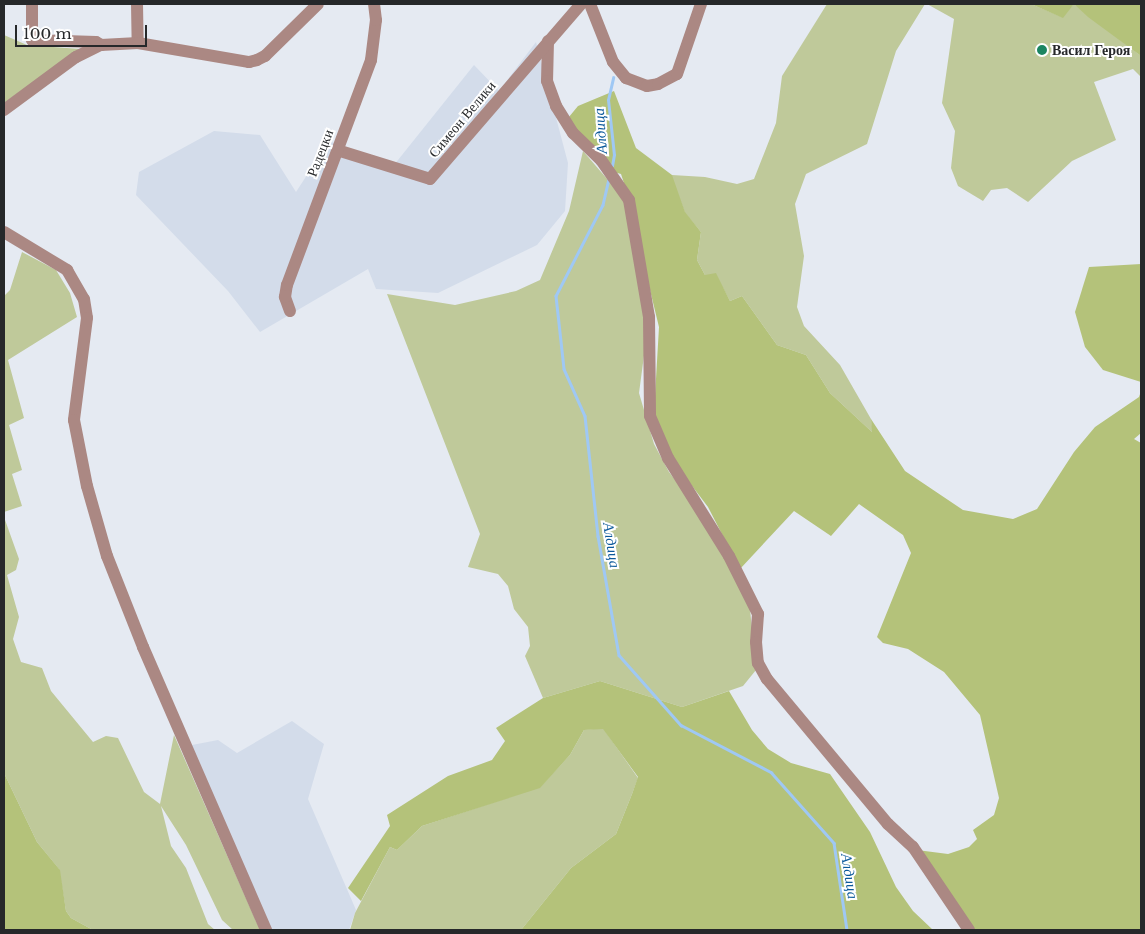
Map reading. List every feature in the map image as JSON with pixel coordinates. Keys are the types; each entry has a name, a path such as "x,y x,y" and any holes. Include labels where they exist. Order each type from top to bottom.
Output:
{"street":[{"path":"32,4 32,40 96,42 101,45"},
{"path":"138,4 138,44"},
{"path":"4,110 76,57 101,45 138,44 249,62 257,60 265,56 318,4"},
{"name":"Радецки","path":"290,311 285,297 287,285 371,60 376,20 374,4"},
{"name":"Симеон Велики","path":"337,150 430,179 581,4"},
{"path":"590,4 613,62 626,78 647,86 658,84 677,74 701,4"},
{"path":"548,42 547,81 556,106 573,133 601,160 629,200 649,317 650,416 668,458 729,556 758,614 756,642 758,663 767,679 888,824 912,847 969,930"},
{"path":"4,232 67,270 84,299 87,325 74,420 75,441 89,495 107,556 143,647 266,930"}],"shaded area":[{"path":"536,42 568,163 565,211 537,245 438,293 376,289 368,269 260,332 228,291 136,195 139,172 214,131 260,135 296,192 329,141 394,165 474,65 499,91"},
{"path":"292,721 324,744 308,799 356,910 349,930 265,930 207,803 192,745 218,740 237,753"}],"green space":[{"path":"827,4 925,4 896,51 867,144 806,174 795,204 804,256 797,307 804,326 840,365 871,419 873,433 830,393 806,355 777,345 742,296 730,301 723,288 705,275 697,260 701,232 685,213 672,178 672,175 705,177 737,184 754,179 776,123 782,76"},
{"path":"927,4 1031,4 1062,17 1074,4 1141,56 1141,77 1133,69 1094,82 1116,140 1072,161 1028,202 1007,188 991,190 983,201 958,186 951,168 955,131 942,103 954,19"},
{"path":"1031,4 1074,4 1063,18"},
{"path":"1074,4 1141,4 1141,56 1088,17"},
{"path":"4,35 27,45 80,49 4,103"},
{"path":"614,91 636,148 672,175 685,212 701,232 697,260 705,275 716,273 730,301 742,296 777,345 806,355 830,393 872,432 871,419 905,471 963,510 1013,519 1037,509 1074,452 1095,427 1139,397 1141,391 1141,433 1134,439 1141,443 1141,930 972,930 917,850 948,854 969,847 977,839 973,830 994,815 999,798 980,715 944,672 908,649 883,643 877,637 911,553 903,535 859,504 831,536 794,511 740,569 708,507 674,462 654,413 659,327 621,174 614,172 564,123 578,106"},
{"path":"583,151 620,194 628,212 647,333 639,393 654,444 669,472 699,511 749,599 756,670 743,686 682,707 600,681 543,698 525,656 530,646 528,627 514,609 508,586 498,574 468,567 480,534 387,294 455,305 516,291 540,280 569,211"},
{"path":"22,252 56,270 70,293 77,317 8,360 24,418 9,425 22,470 12,474 22,506 4,512 4,296 10,290"},
{"path":"1141,264 1141,382 1103,370 1085,347 1075,312 1089,267"},
{"path":"4,517 19,559 16,570 7,575 19,617 13,639 21,662 42,668 51,691 93,742 106,736 118,738 144,792 160,804 174,735 260,930 233,930 222,920 186,845 161,806 171,846 186,868 208,924 215,930 93,930 71,918 66,911 59,869 37,842 4,773"},
{"path":"600,681 682,707 729,691 752,730 768,749 791,763 830,774 870,832 896,887 913,911 933,930 521,930 571,868 616,834 638,777 603,729 584,730 570,755 540,788 422,826 397,850 390,847 361,901 348,888 390,826 387,815 448,776 492,760 505,741 496,728 543,698"},
{"path":"603,728 638,778 616,834 571,868 521,930 350,930 355,913 390,847 397,850 422,826 540,787 570,755 584,730"},
{"path":"4,773 37,842 60,870 66,911 71,918 93,930 4,930"}],"waterway":[{"name":"Алдица","path":"612,166 614,155 608,100 613,78"},
{"name":"Алдица","path":"609,179 603,205 556,296 564,369 585,416 598,536 619,655 681,725 771,772 834,843 847,930"}],"place":[{"name":"Васил Героя","path":"1042,50"}]}
